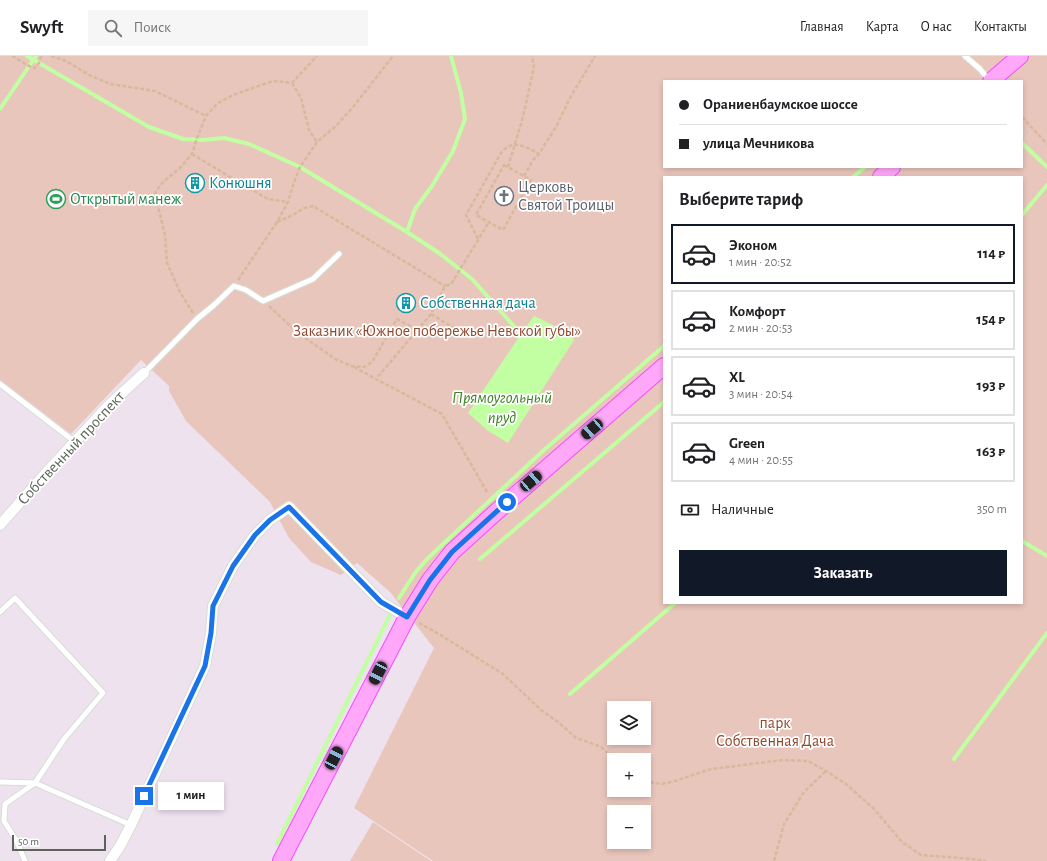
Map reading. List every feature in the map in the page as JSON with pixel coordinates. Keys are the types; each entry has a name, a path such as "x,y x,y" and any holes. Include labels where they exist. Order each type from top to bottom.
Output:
{"main road":[{"path":"991,80 1020,56"},
{"path":"882,176 891,168"},
{"path":"281,861 407,617 430,580 452,552 663,367"}],"street":[{"name":"Собственный проспект","path":"0,525 109,405 144,373"},
{"path":"110,861 131,825 205,666 211,633 213,606 233,566 255,535 270,520 289,507 381,602 407,617"}],"lane":[{"path":"965,56 980,69 989,80"},
{"path":"144,373 197,319 234,286 246,290 262,301 313,279 339,254"},
{"path":"0,384 75,442"},
{"path":"0,612 15,598 103,693 64,739 35,783 5,804 4,821 16,840 25,861"},
{"path":"0,782 35,783 131,825"}],"path":[{"path":"12,56 35,68 39,63 41,56"},
{"path":"51,56 66,61 90,76 111,84 155,91 206,116"},
{"path":"292,84 317,56"},
{"path":"234,286 277,222 288,202 300,167 317,142 336,126 354,106 393,56"},
{"path":"508,167 524,111 534,66 532,56"},
{"path":"524,176 533,160 539,154 595,56"},
{"path":"197,319 180,292 166,263 165,235 155,198 156,191 164,181 180,168 192,154 206,116 218,103 233,95 273,81 292,84 301,98 310,130 317,142"},
{"path":"1023,118 1047,144"},
{"path":"478,239 466,215 505,148 512,145 525,146 539,154"},
{"path":"192,154 268,199 288,202"},
{"path":"504,164 524,176 531,180 503,230 476,214 504,164"},
{"path":"277,222 304,208 313,206 445,286"},
{"path":"376,379 431,314 445,286 451,284 489,222"},
{"path":"262,301 298,332 335,359 442,414 487,492"},
{"path":"431,314 468,337"},
{"path":"351,366 364,367 372,362 397,319 417,330"},
{"path":"407,617 439,634 503,674 541,710 558,722 576,738 601,747 607,753"},
{"path":"651,782 662,784 675,782 711,769 783,760 808,761 846,784 874,809 902,842 920,855 986,861"},
{"path":"774,861 784,824 804,792 826,771"}],"green space":[{"name":"Заказник «Южное побережье Невской губы»","path":"0,56 1047,56 1047,861 433,861 354,808 434,648 390,592 357,563 341,575 311,562 289,538 270,502 186,421 169,391 169,386 141,360 71,434 0,380"},
{"path":"373,822 431,861 350,861"}],"water":[{"name":"Прямоугольный пруд","path":"534,316 561,329 574,340 508,443 487,430 468,413"}],"waterway":[{"path":"27,56 149,127 183,139 203,140 224,138 249,144 300,167 439,253 472,279 521,334"},
{"path":"0,109 36,56"},
{"path":"407,232 415,209 432,186 453,151 465,119 461,93 451,56"},
{"path":"1023,144 1047,167"},
{"path":"854,176 864,168"},
{"path":"1023,214 1047,185"},
{"path":"399,598 415,573 427,559 544,450 663,347"},
{"path":"480,559 663,403"},
{"path":"1023,542 1047,556"},
{"path":"570,694 674,604"},
{"path":"277,844 390,615"},
{"path":"954,759 1047,633"}],"place":[{"name":"Конюшня","path":"195,183"},
{"name":"Церковь Святой Троицы","path":"504,196"},
{"name":"Открытый манеж","path":"56,199"},
{"name":"Собственная дача","path":"406,303"}],"route":[{"path":"144,796 205,666 211,633 213,606 233,566 255,535 270,520 289,507 381,602 407,617 430,580 452,552 507,502"}],"park label":[{"name":"парк Собственная Дача","path":"775,732"}]}
